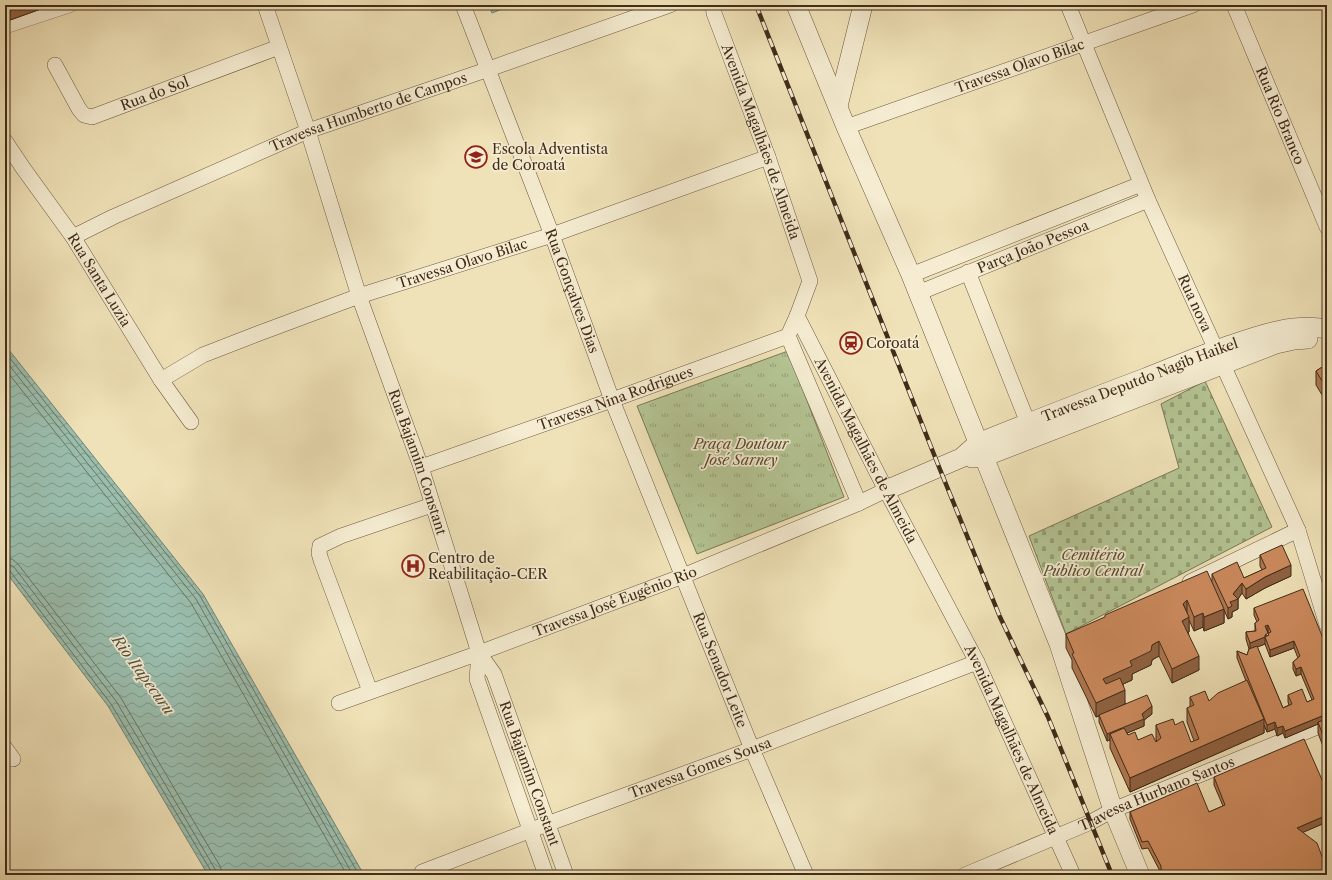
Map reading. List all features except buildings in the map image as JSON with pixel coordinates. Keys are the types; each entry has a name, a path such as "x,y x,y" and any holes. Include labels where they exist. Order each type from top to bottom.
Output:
{"street":[{"path":"5,26 69,5"},
{"path":"265,5 308,131 359,296"},
{"name":"Rua Gonçalves Dias","path":"463,5 552,235 612,400 683,576"},
{"name":"Travessa Humberto de Campos","path":"73,237 113,217 308,131 670,5"},
{"path":"796,5 846,128 911,275 981,450 1066,641 1113,810 1140,875"},
{"path":"838,106 864,5"},
{"name":"Rua nova","path":"1068,5 1148,200 1298,530 1327,625"},
{"name":"Travessa Olavo Bilac","path":"846,128 1193,5"},
{"name":"Rua Rio Branco","path":"1234,5 1327,227"},
{"name":"Avenida Magalhães de Almeida","path":"711,8 768,157 810,281 797,316 886,490 977,662 1073,875"},
{"name":"Rua do Sol","path":"55,65 79,109 84,115 92,117 279,47"},
{"name":"Rua Santa Luzia","path":"5,141 73,237 161,380 191,422"},
{"name":"Travessa Olavo Bilac","path":"161,380 204,355 359,296 552,235 768,157"},
{"name":"Parça João Pessoa","path":"911,275 1141,184"},
{"name":"Parça João Pessoa","path":"918,293 1148,200"},
{"path":"968,272 1028,423"},
{"name":"Rua Bajamim Constant","path":"359,296 421,467 479,653 494,674 566,875"},
{"path":"797,316 788,336 859,503"},
{"name":"Travessa Deputdo Nagib Haikel","path":"886,490 981,450 1219,357 1263,334 1278,330 1298,328 1327,329"},
{"name":"Travessa Nina Rodrigues","path":"421,467 788,336"},
{"name":"Travessa Deputdo Nagib Haikel","path":"981,450 1028,423 1219,357 1294,340 1315,338 1327,340"},
{"name":"Travessa José Eugênio Rio","path":"339,703 479,653 683,576 859,503 886,490"},
{"path":"370,691 321,560 319,553 320,546 341,536 432,505"},
{"path":"1178,587 1298,530"},
{"name":"Rua Senador Leite","path":"683,576 752,749 806,875"},
{"name":"Rua Bajamim Constant","path":"479,653 477,679 546,875"},
{"name":"Travessa Gomes Sousa","path":"422,872 547,824 752,749 977,662"},
{"name":"Travessa Hurbano Santos","path":"965,875 1091,822 1113,810 1327,723"}],"green space":[{"name":"Praça Doutour José Sarney","path":"788,351 844,497 697,554 637,406"},
{"name":"Cemitério Público Central","path":"1205,381 1272,527 1066,634 1029,536 1179,468 1161,404"}],"water":[{"path":"489,5 501,5 502,9 492,13"},
{"name":"Rio Itapecuru","path":"5,345 203,594 364,875 208,875 108,706 5,571"}],"railway":[{"path":"756,5 1000,617 1048,717 1112,875"}],"place":[{"name":"Escola Adventista de Coroatá","path":"476,157"},
{"name":"Coroatá","path":"851,343"},
{"name":"Centro de Reabilitação-CER","path":"413,566"}]}
